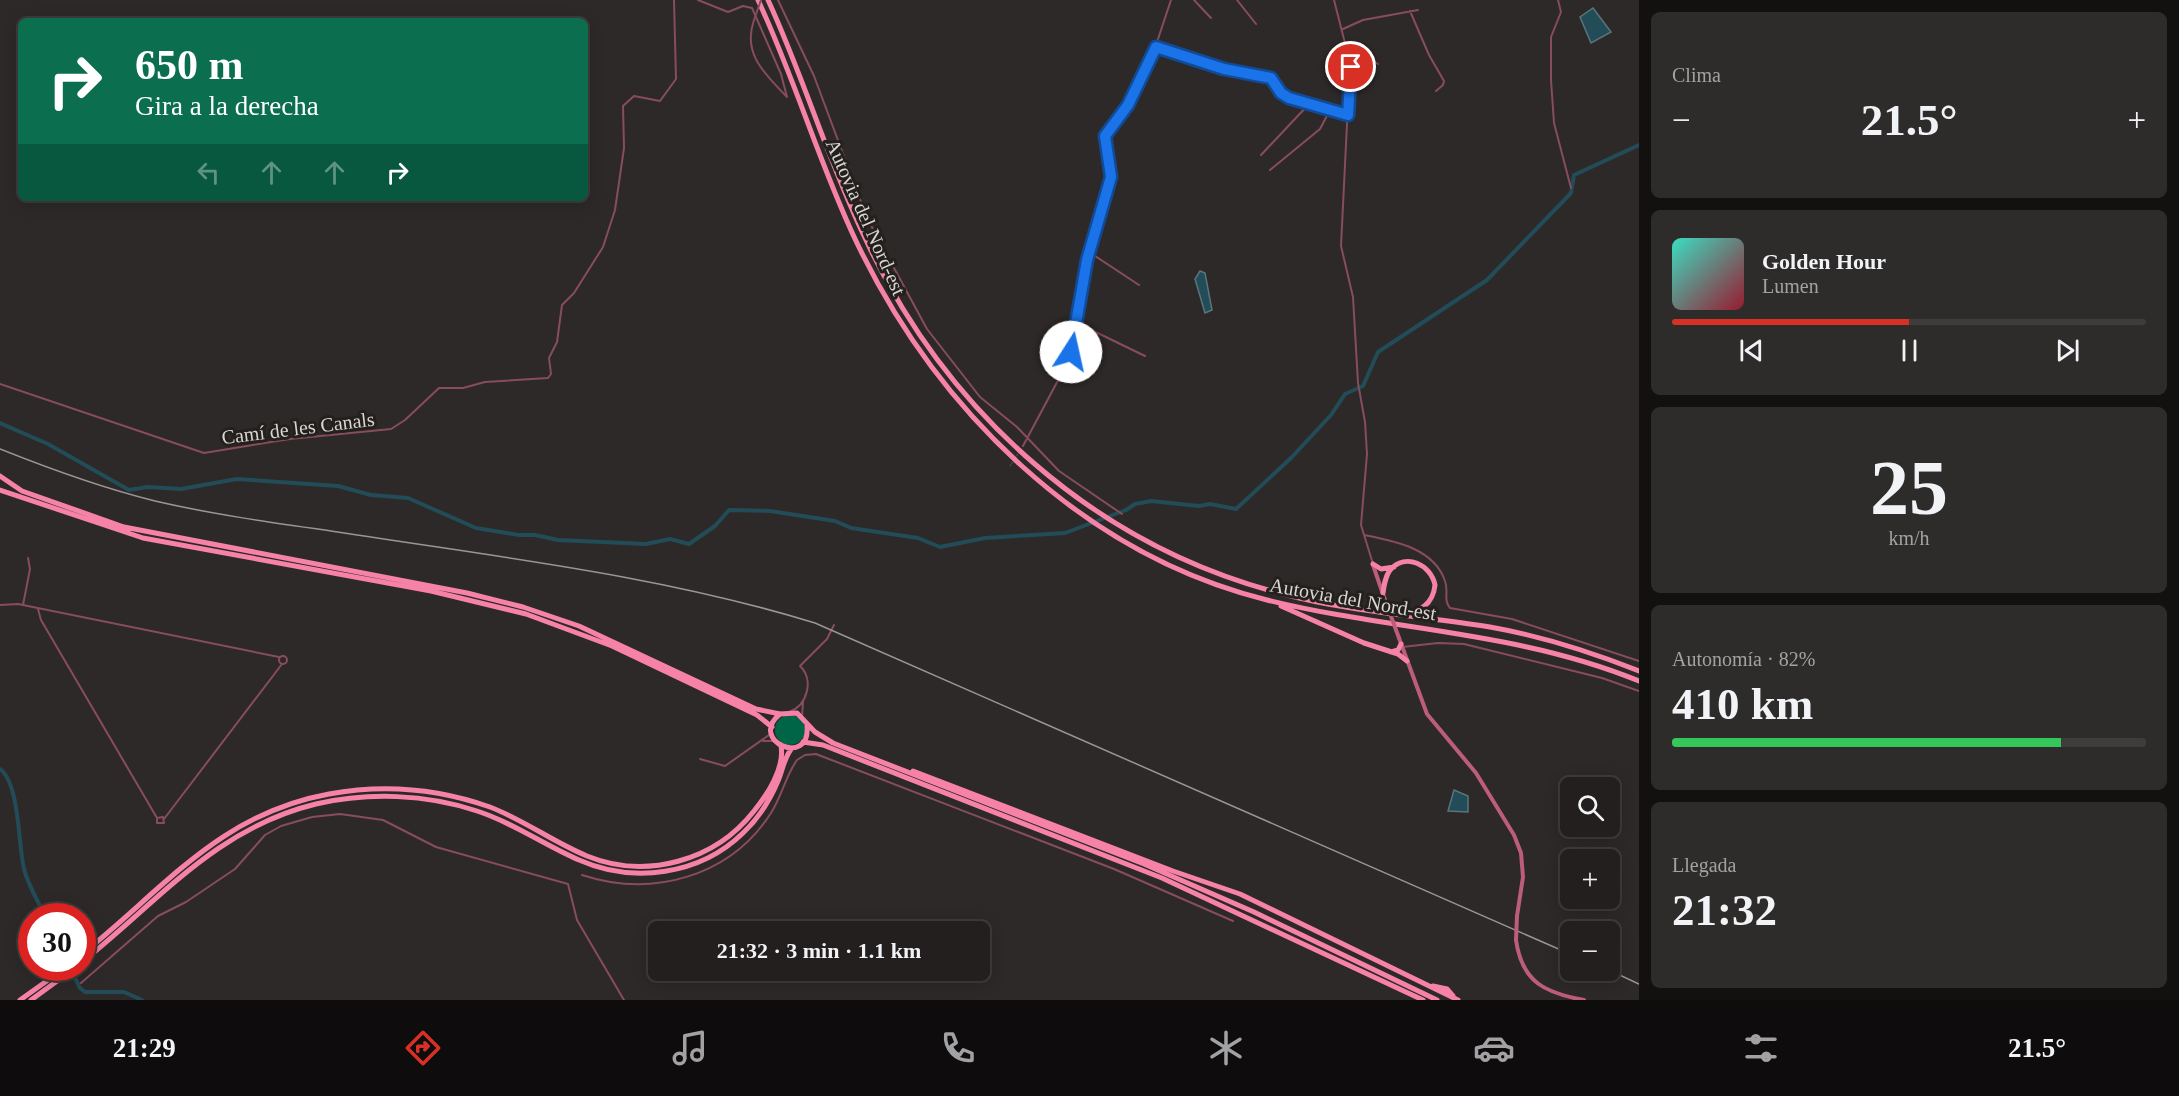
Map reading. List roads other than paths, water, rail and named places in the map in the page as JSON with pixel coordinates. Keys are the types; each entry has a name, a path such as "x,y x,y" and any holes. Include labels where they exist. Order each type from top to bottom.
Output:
{"highway":[{"name":"Autovia del Nord-est","path":"760,0 855,239 879,288 912,341 953,396 992,439 1048,488 1090,519 1194,574 1263,599 1334,614 1514,642 1585,661 1639,681"},
{"name":"Autovia del Nord-est","path":"768,0 858,224 914,329 948,376 999,433 1044,473 1101,515 1193,563 1283,594 1335,605 1493,628 1567,646 1639,671"},
{"path":"0,476 22,491 140,531 434,586 523,607 604,636 756,709 780,714 787,712 802,717 807,726 823,738 852,751 1162,872 1254,912 1437,1000"},
{"path":"0,490 137,536 460,597 526,614 624,651 757,715 772,730 775,741 781,746 792,748"},
{"path":"1283,594 1398,612 1412,612 1423,608 1431,600 1435,590 1431,575 1425,568 1414,562 1381,568 1373,564"},
{"path":"1384,597 1385,579 1394,567"},
{"path":"1263,599 1364,643 1390,651 1407,661"},
{"path":"1390,651 1402,646"},
{"path":"772,730 780,714"},
{"path":"803,742 807,726"},
{"path":"96,950 214,849 253,827 299,809 334,801 374,796 442,801 501,819 597,867 634,874 659,873 685,867 708,858 743,833 771,796 787,755 792,748 803,742 820,744 1135,867 1247,915 1423,1000"},
{"path":"96,942 214,841 254,818 302,800 339,792 375,789 435,793 500,811 596,859 625,866 657,866 704,852 726,838 746,821 761,803 774,779 781,758 781,746"},
{"path":"852,751 960,788 1173,871 1234,891 1425,983 1447,989 1459,1000"},
{"path":"20,1000 48,981"},
{"path":"31,1000 53,981"}],"street":[{"name":"Camí de les Canals","path":"0,384 161,440 209,453 290,439 387,430 402,423 437,388 548,378 551,374 549,358 557,342 562,305 575,291 608,233 623,158 623,106 627,100 635,96 661,100 676,81 674,0"},
{"path":"698,0 728,12 743,6 752,8 781,74 787,96 752,55 750,35 754,20 760,0"},
{"path":"778,0 814,76 865,212 927,329 971,387 1029,438 1059,471 1122,514"},
{"path":"1023,446 1070,358 1089,252 1111,177 1105,134 1123,114 1156,47 1171,0"},
{"path":"1194,0 1212,18"},
{"path":"1237,0 1256,24"},
{"path":"1334,0 1351,67 1341,241 1355,309 1359,385 1367,449 1360,518 1362,534 1427,714 1476,773 1514,835 1523,870 1516,940 1521,963 1538,985 1559,995 1584,1000"},
{"path":"1558,0 1561,14 1552,31 1550,50 1553,121 1571,188"},
{"path":"1341,29 1364,20 1418,10"},
{"path":"1410,11 1429,55 1444,82 1436,91"},
{"path":"1346,43 1378,64"},
{"path":"1156,47 1224,69 1271,78 1281,93 1348,115"},
{"path":"1261,155 1309,104"},
{"path":"1270,170 1319,130 1330,110"},
{"path":"1089,252 1139,285"},
{"path":"1077,323 1145,356"},
{"path":"1362,534 1415,548 1430,558 1443,576 1447,587 1446,602 1452,608 1512,619 1639,661"},
{"path":"23,605 30,569 28,558"},
{"path":"0,605 23,605 286,658 164,819 163,824 159,825 41,620 38,609"},
{"path":"802,717 803,700 809,679 800,666 827,639 834,625"},
{"path":"1402,646 1438,643 1464,644 1602,678 1639,692"},
{"path":"279,657 279,662 282,664"},
{"path":"787,712 795,709 803,700"},
{"path":"700,759 725,766 763,741 772,730"},
{"path":"763,741 775,741"},
{"path":"582,874 607,882 646,885 677,881 716,865 758,830 778,802 794,764 801,756 812,753 831,758 1114,868 1233,921"},
{"path":"81,983 158,916 186,902 235,869 270,831 303,819 340,814 383,820 436,847 568,884 577,920 624,1000"},
{"path":"157,818 164,819"}],"water":[{"path":"1593,8 1611,32 1591,43 1580,17"},
{"path":"1200,271 1205,273 1212,310 1205,313 1195,279"},
{"path":"1089,350 1096,363 1077,377 1072,368"},
{"path":"1454,790 1468,796 1468,812 1448,811"}],"waterway":[{"path":"0,423 48,444 129,490 148,487 181,489 237,479 338,486 371,495 408,498 476,528 558,540 646,544 670,539 689,544 715,526 729,510 770,511 835,521 851,528 918,538 940,547 985,538 1065,533 1126,510 1135,504 1151,501 1199,506 1210,504 1236,509 1291,458 1331,415 1345,394 1363,386 1378,352 1487,280 1571,193 1574,175 1639,145"},
{"path":"0,769 7,777 15,801 22,858 26,875 39,903"},
{"path":"76,981 85,992 124,992 142,1000"}],"tunnel":[{"path":"1010,466 1020,451"}],"railway":[{"path":"0,449 96,484 176,506 633,579 694,591 815,623 1560,950"},
{"path":"1620,975 1639,984"}]}
